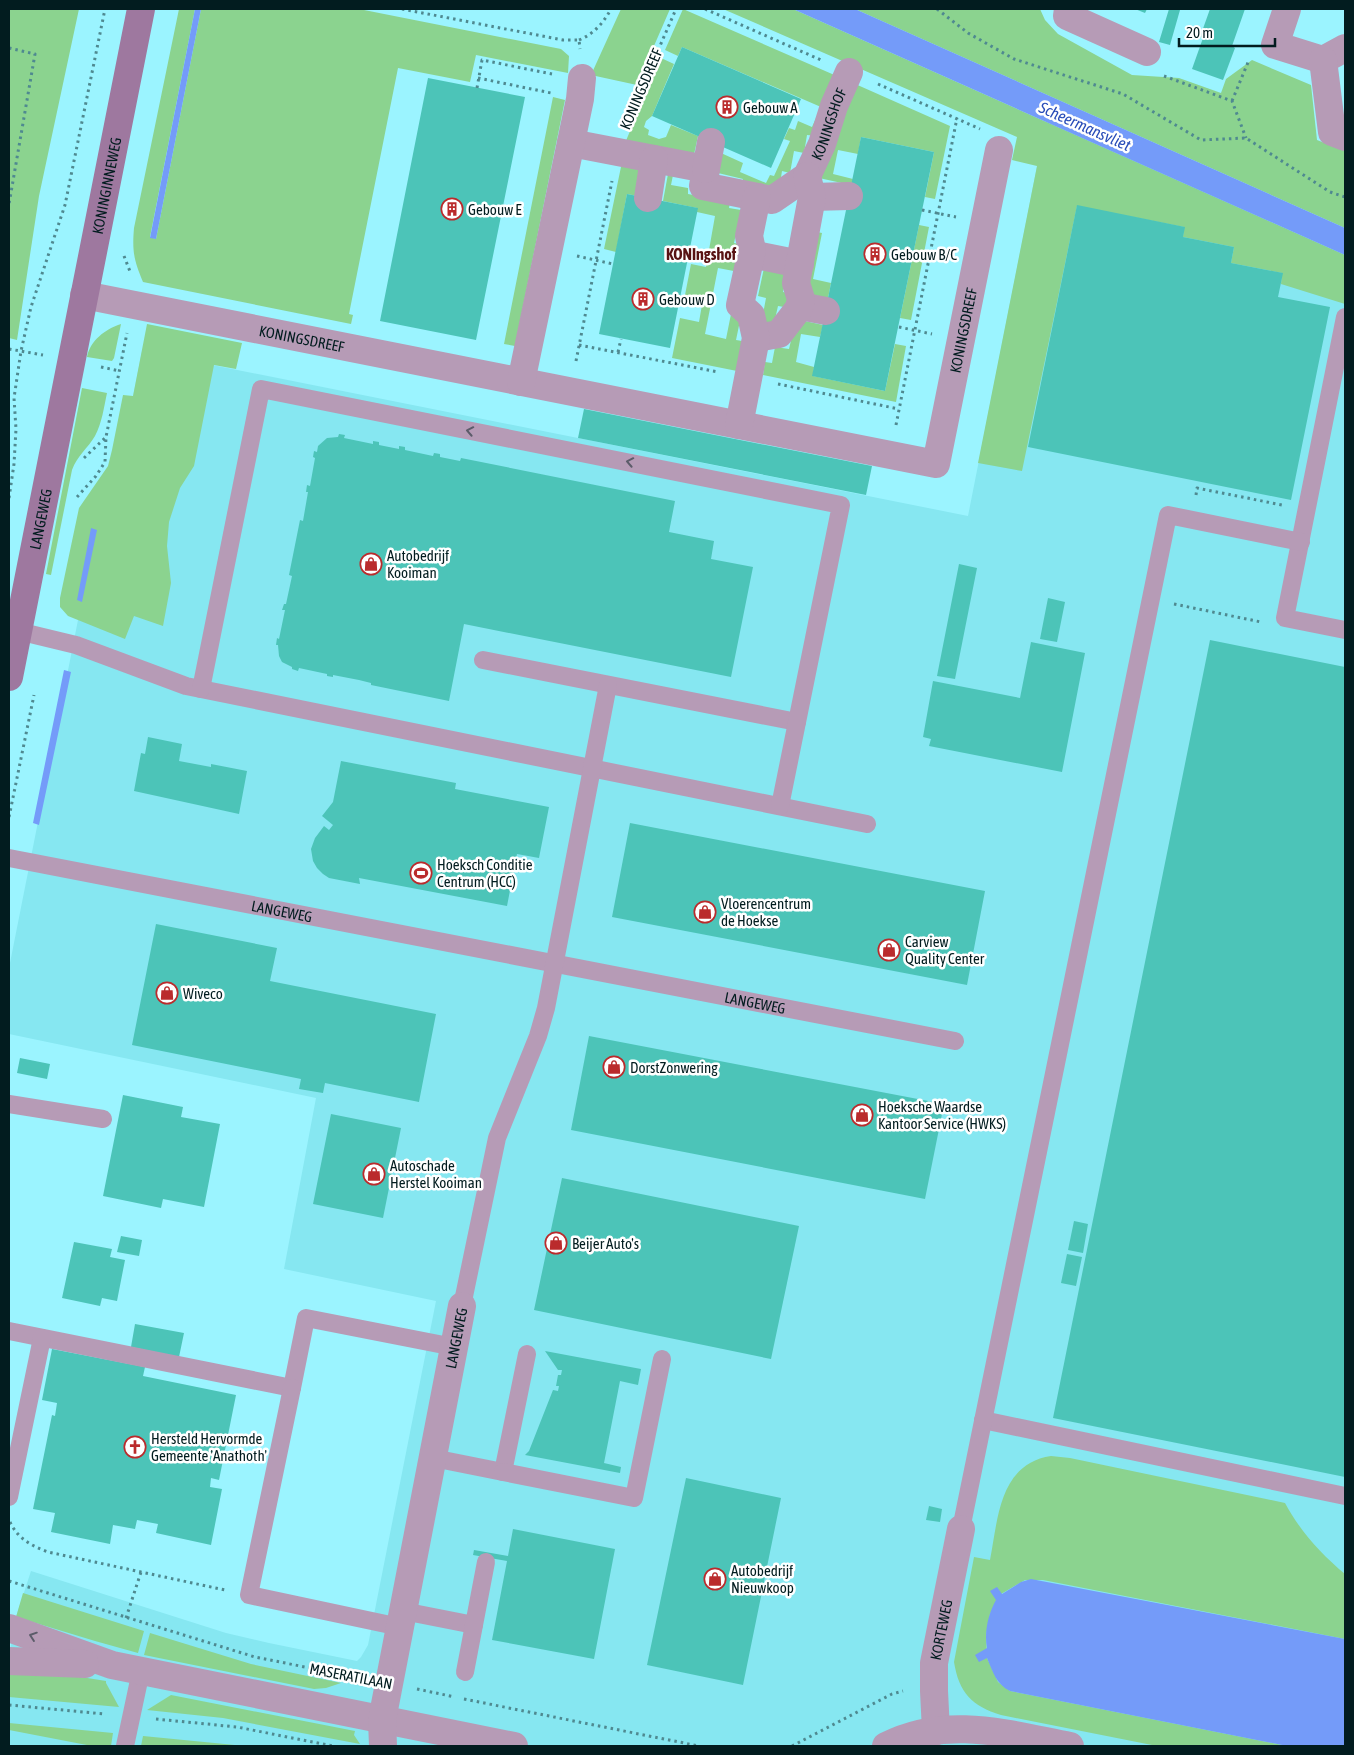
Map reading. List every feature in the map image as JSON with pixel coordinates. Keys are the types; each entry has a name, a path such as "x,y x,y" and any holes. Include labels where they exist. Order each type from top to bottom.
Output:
{"main road":[{"name":"KONINGINNEWEG","path":"71,361 141,9"},
{"name":"LANGEWEG","path":"9,677 71,361"}],"street":[{"path":"1068,9 1067,16 1148,52"},
{"path":"1287,9 1275,45 1334,54 1332,132 1345,138"},
{"name":"KONINGSHOF","path":"756,338 779,334 813,309 802,299 796,283 810,187 834,106 849,72"},
{"path":"521,382 571,143 582,78"},
{"name":"KONINGSHOF","path":"710,142 703,186 772,200 810,187"},
{"path":"571,143 706,170"},
{"name":"KONINGSDREEF","path":"84,295 936,464 999,150"},
{"path":"648,198 654,159"},
{"path":"810,187 849,196"},
{"path":"738,425 756,338 750,315 740,305 752,250 749,236 757,197"},
{"path":"750,254 800,264"},
{"name":"LANGEWEG","path":"382,1733 401,1619 462,1306"},
{"name":"KORTEWEG","path":"936,1730 934,1663 961,1529"},
{"path":"9,1628 112,1665 382,1733 514,1746"},
{"path":"9,1661 112,1665"},
{"path":"886,1746 918,1734 936,1730 964,1728 983,1729 1070,1746"}],"lane":[{"path":"1345,317 1285,618 1345,630"},
{"path":"201,689 261,389 678,472 841,505 780,806"},
{"path":"961,1529 1168,515 1301,542"},
{"path":"18,631 76,645 168,680 201,689 867,824"},
{"path":"483,660 798,722"},
{"name":"LANGEWEG","path":"462,1306 497,1138 538,1036 546,1008 608,685"},
{"name":"LANGEWEG","path":"9,858 955,1041"},
{"path":"9,1104 103,1119"},
{"path":"454,1347 306,1318 249,1595 401,1619 474,1625"},
{"path":"9,1331 292,1388"},
{"path":"9,1497 42,1338"},
{"path":"503,1472 527,1354"},
{"path":"433,1458 634,1498 662,1359"},
{"path":"983,1420 1345,1496"},
{"path":"465,1672 486,1562"},
{"path":"126,1746 141,1671"}],"path":[{"path":"9,498 14,464 16,429 14,398 21,351 31,307 65,206 106,9"},
{"path":"402,9 563,40 579,40 586,37 600,26 611,9"},
{"name":"KONINGSDREEF","path":"570,391 621,137 676,9"},
{"path":"937,9 968,33 1014,59 1123,94 1201,140 1246,138 1330,192 1345,197"},
{"path":"477,88 482,60 568,78 582,78 579,40"},
{"path":"1246,138 1232,101 1254,48 1275,45"},
{"path":"9,48 36,54 11,183 9,204"},
{"path":"1148,52 1142,68 1232,101"},
{"path":"478,78 553,93"},
{"path":"890,455 957,118"},
{"path":"548,251 613,264"},
{"name":"LANGEWEG","path":"73,501 96,476 105,462 106,437 133,304"},
{"path":"618,352 621,339"},
{"path":"9,349 21,351"},
{"path":"9,1520 13,1529 20,1537 39,1549 249,1595"},
{"path":"126,1618 141,1572"},
{"name":"MASERATILAAN","path":"9,1581 255,1657 699,1746"},
{"path":"792,1746 892,1694 908,1690 934,1691"},
{"path":"9,1705 237,1727 333,1746"}],"shaded area":[{"path":"9,9 79,9 39,196 17,340 9,338"},
{"path":"179,9 195,9 150,237 156,239 201,9 359,9 561,49 569,56 568,73 476,55 470,82 398,68 349,314 353,315 351,324 143,282 134,256 134,228"},
{"path":"621,9 670,9 637,85 591,75"},
{"path":"683,9 839,77 817,136 807,135 804,153 794,151 790,173 782,171 779,190 741,188 743,179 718,173 721,153 743,163 740,172 766,183 770,175 774,176 790,141 784,139 789,128 795,130 798,121 812,127 821,107 682,47 678,56 665,50"},
{"path":"723,9 793,9 1345,255 1345,304 1281,284 1282,273 1231,263 1234,247 1183,237 1184,227 1077,206 1022,471 978,463 1037,166 1012,160 1017,137"},
{"path":"855,9 1040,9 1045,20 1058,34 1132,75 1179,78 1221,93 1226,79 1252,60 1311,85 1317,140 1345,151 1345,228"},
{"path":"661,58 674,64 652,116 646,121 644,127 649,130 648,135 659,139 666,137 671,125 698,136 693,159 625,143"},
{"path":"853,83 950,126 935,199 925,197 934,152 861,137 858,154 838,150 833,174 853,179 851,185 819,178"},
{"path":"553,97 565,100 515,346 504,344"},
{"path":"1046,121 1345,255 1345,1746 9,1746 9,1656 16,1617 31,1571 226,1633 357,1661 361,1657 368,1645 436,1301 284,1269 316,1098 9,1034 9,968 78,620 79,601 95,528 109,518 142,351 968,516"},
{"path":"622,162 648,169 643,197 627,194 616,252 604,249"},
{"path":"668,174 673,175 671,185 688,188 688,194 730,202 729,208 741,210 734,243 744,245 739,272 718,268 705,334 726,339 731,314 741,316 736,340 742,341 737,371 672,358 680,318 699,322 703,299 685,295 691,264 706,267 715,216 697,212 697,208 663,201"},
{"path":"919,225 929,227 911,320 900,318"},
{"path":"812,231 822,233 813,279 831,283 828,298 805,293"},
{"path":"764,268 787,273 783,292 793,294 790,308 778,306 773,328 761,325 766,298 758,296"},
{"path":"800,320 823,325 820,337 801,334 796,362 814,367 813,376 885,391 895,344 906,346 896,402 763,375 765,362 772,363 775,347 789,349 793,332 797,333"},
{"path":"121,324 112,361 87,357 91,346 99,336"},
{"path":"147,324 242,343 236,369 214,365 194,466 180,488 169,522 167,546 171,583 163,626 134,616 125,639 68,616 60,607 60,598 79,508 108,466 123,395 133,396"},
{"path":"82,388 107,393 97,431 72,470 51,575 46,574"},
{"path":"1051,1456 1070,1458 1285,1503 1297,1523 1312,1542 1345,1574 1345,1639 1043,1580 1025,1580 1001,1594 990,1614 986,1635 987,1658 998,1682 1010,1691 1287,1746 1157,1746 1001,1715 982,1707 963,1690 954,1662 974,1557 990,1560 999,1511 1011,1482 1021,1470 1034,1461"},
{"path":"23,1593 144,1631 138,1653 16,1617"},
{"path":"150,1633 251,1664 341,1683 326,1688 314,1689 144,1655"},
{"path":"9,1671 106,1681 119,1707 9,1697"},
{"path":"171,1695 355,1731 354,1735 360,1744 223,1718 147,1710"},
{"path":"9,1723 113,1733 111,1746 92,1746 9,1730"},
{"path":"143,1736 245,1746 141,1746"}],"water":[{"path":"195,9 201,9 156,239 150,238"},
{"name":"Scheermansvliet","path":"793,9 855,9 1345,228 1345,255"},
{"path":"91,528 97,530 82,602 77,600"},
{"path":"64,670 71,672 39,825 33,823"},
{"path":"1031,1579 1345,1639 1345,1746 1287,1746 1010,1691 998,1681 987,1658 979,1662 975,1655 987,1648 987,1624 996,1600 990,1591 997,1587 1002,1594 1021,1582"}],"building":[{"path":"1135,9 1147,9 1145,13"},
{"path":"1169,9 1180,10 1170,45 1159,42"},
{"path":"1210,9 1245,9 1232,46 1235,48 1223,80 1192,69 1203,38 1200,37"},
{"name":"Gebouw A","path":"682,47 801,99 771,168 652,116"},
{"name":"Gebouw E","path":"428,78 525,97 476,340 380,321"},
{"name":"Gebouw B/C","path":"861,137 934,152 885,391 812,376"},
{"name":"Gebouw D","path":"627,194 698,208 670,348 599,334"},
{"path":"1077,205 1185,227 1183,237 1234,247 1231,263 1283,273 1278,297 1330,307 1291,500 1028,447"},
{"path":"584,409 872,466 866,495 578,438"},
{"path":"339,434 345,435 344,438 373,444 373,441 379,442 379,445 399,449 399,446 405,447 405,450 433,456 434,453 440,454 440,457 460,461 461,458 675,501 669,532 714,541 711,559 753,567 731,677 464,624 449,701 371,685 371,683 359,680 333,675 333,677 327,676 327,674 299,668 298,671 292,669 292,667 282,662 279,656 278,645 276,645 285,610 282,610 284,604 286,604 292,576 289,575 300,520 303,521 308,492 306,492 307,485 310,486 315,458 313,457 314,451 317,452 318,446 327,438 338,437"},
{"path":"959,564 977,568 955,679 937,676"},
{"path":"1048,598 1065,602 1057,642 1040,639"},
{"path":"1210,640 1345,667 1345,1477 1053,1418"},
{"path":"1031,642 1085,653 1062,772 929,746 931,739 923,737 933,681 1020,698"},
{"path":"148,737 182,744 179,761 211,767 211,764 247,771 239,814 134,791 141,753 145,754"},
{"path":"341,761 456,783 455,789 549,807 539,858 517,854 507,906 359,878 360,884 329,878 317,868 313,861 311,849 315,838 324,826 329,830 333,825 322,816 333,802"},
{"path":"630,823 985,891 967,985 612,917"},
{"path":"156,924 277,948 270,981 436,1014 419,1102 325,1083 323,1093 299,1089 301,1079 132,1045"},
{"path":"589,1036 944,1104 925,1199 571,1130"},
{"path":"20,1058 50,1064 47,1079 17,1073"},
{"path":"123,1095 183,1107 181,1117 220,1124 204,1207 163,1199 161,1208 103,1196"},
{"path":"331,1114 401,1128 383,1218 313,1204"},
{"path":"562,1178 799,1226 771,1359 534,1310"},
{"path":"1074,1221 1088,1224 1083,1253 1068,1250"},
{"path":"121,1236 142,1240 139,1256 117,1252"},
{"path":"74,1242 112,1249 110,1257 125,1260 117,1301 102,1298 100,1306 62,1298"},
{"path":"1067,1254 1082,1257 1076,1286 1061,1283"},
{"path":"135,1324 184,1333 179,1357 131,1347"},
{"name":"Hersteld Hervormde Gemeente 'Anathoth'","path":"52,1349 145,1367 143,1376 236,1395 219,1480 211,1478 210,1487 222,1489 211,1545 156,1533 158,1524 137,1520 135,1529 113,1525 110,1544 51,1532 55,1513 33,1509 52,1415 55,1416 57,1403 42,1400"},
{"path":"545,1351 641,1369 638,1385 620,1381 604,1463 621,1467 620,1473 525,1455 529,1451 553,1390 558,1391 559,1386 556,1386 558,1375 561,1375 562,1370 558,1370"},
{"path":"686,1478 781,1498 743,1685 647,1665"},
{"path":"929,1506 942,1509 940,1522 926,1520"},
{"path":"513,1529 615,1549 594,1659 492,1640 507,1561 473,1555 474,1550 508,1556"}],"place":[{"name":"Gebouw A","path":"727,107"},
{"name":"Gebouw E","path":"452,209"},
{"name":"Gebouw B/C","path":"875,254"},
{"name":"Gebouw D","path":"643,299"},
{"name":"Autobedrijf Kooiman","path":"371,564"},
{"name":"Hoeksch Conditie Centrum (HCC)","path":"421,873"},
{"name":"Vloerencentrum de Hoekse","path":"705,912"},
{"name":"Carview Quality Center","path":"889,950"},
{"name":"Wiveco","path":"167,993"},
{"name":"DorstZonwering","path":"614,1067"},
{"name":"Hoeksche Waardse Kantoor Service (HWKS)","path":"862,1115"},
{"name":"Autoschade Herstel Kooiman","path":"374,1174"},
{"name":"Beijer Auto's","path":"556,1243"},
{"name":"Hersteld Hervormde Gemeente 'Anathoth'","path":"135,1447"},
{"name":"Autobedrijf Nieuwkoop","path":"715,1579"}],"district":[{"name":"KONIngshof","path":"701,254"}]}
